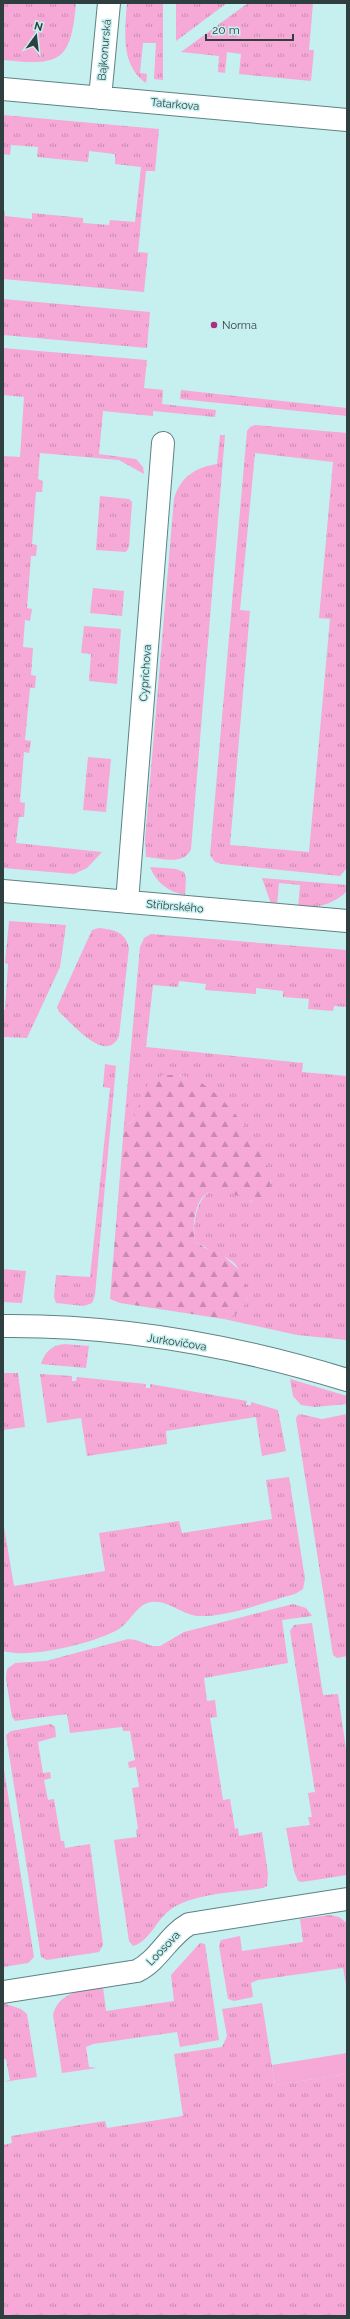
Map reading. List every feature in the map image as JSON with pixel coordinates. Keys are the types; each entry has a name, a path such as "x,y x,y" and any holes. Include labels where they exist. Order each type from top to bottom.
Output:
{"street":[{"name":"Bajkonurská","path":"100,98 108,3"},
{"name":"Tatarkova","path":"3,89 347,120"},
{"name":"Cyprichova","path":"126,902 163,444"},
{"name":"Stříbrského","path":"3,891 347,921"},
{"name":"Jurkovičova","path":"3,1326 35,1326 160,1338 257,1357 347,1380"},
{"name":"Loosova","path":"3,1992 137,1971 146,1966 159,1954 180,1929 189,1924 347,1899"}],"green space":[{"path":"3,3 76,3 74,23 66,49 59,56 50,60 22,62 3,60"},
{"path":"127,3 163,3 163,80 154,79 156,43 143,43 140,73 147,74 146,83 138,76 132,67 128,57 125,36"},
{"path":"176,3 227,3 176,41"},
{"path":"248,3 313,3 309,50 314,50 311,81 239,74 241,54 227,52 225,73 218,72 219,56 181,52"},
{"path":"3,115 159,129 155,171 146,171 138,252 148,253 144,292 3,279 3,211 5,211 5,216 32,219 32,213 83,218 83,223 109,225 110,220 135,222 141,167 115,164 115,154 89,151 88,162 37,157 38,147 11,145 10,155 3,154"},
{"path":"3,299 150,312 147,348 3,335"},
{"path":"3,348 147,360 144,388 163,390 162,404 216,410 215,417 153,411 153,416 103,411 99,454 136,459 143,467 144,474 119,460 40,453 38,479 43,481 42,492 36,492 32,544 37,545 36,556 31,556 27,608 32,609 30,621 25,620 23,647 33,648 31,675 36,676 35,688 30,688 25,740 31,741 29,753 24,752 20,802 25,803 24,817 19,817 16,843 102,852 87,868 74,874 3,868 3,456 20,457 24,397 3,395"},
{"path":"181,390 347,408 347,416 180,399"},
{"path":"255,425 347,433 347,868 340,876 222,864 215,862 210,855 247,431 250,427","holes":["255,453 333,462 319,618 330,619 309,852 230,845 250,611 240,610"]},
{"path":"220,435 225,435 191,849 183,858 178,859 172,860 146,857 145,840 174,499 180,485 190,474 209,465 217,464"},
{"path":"100,496 129,499 132,502 129,547 126,552 96,550"},
{"path":"93,588 124,591 122,616 90,613"},
{"path":"84,626 121,629 117,684 89,681 91,654 81,653"},
{"path":"88,757 111,759 106,812 83,810"},
{"path":"150,867 176,869 184,872 186,878 185,895 179,894 163,886"},
{"path":"262,878 347,885 347,891 342,896 324,905 298,907 300,885 279,883 277,905 271,904"},
{"path":"9,921 66,925 60,967 27,1038 3,1037 3,1010 5,1010 8,964 5,963"},
{"path":"99,928 118,932 125,938 129,948 119,1036 113,1044 106,1046 98,1044 81,1033 59,1012 57,1007 92,930"},
{"path":"151,934 347,950 347,1007 334,1006 333,1011 308,1009 309,999 283,997 283,991 256,988 256,994 205,990 206,984 179,981 178,987 153,985 146,1047 303,1063 302,1072 347,1076 347,1340 297,1335 224,1319 232,1316 243,1308 246,1302 247,1290 239,1269 234,1263 195,1241 194,1225 198,1208 207,1194 214,1190 222,1189 230,1191 252,1202 271,1183 267,1167 250,1133 225,1104 211,1091 180,1075 142,1100 132,1122 124,1125 140,947 144,938"},
{"path":"105,1064 116,1066 95,1295 92,1303 84,1306 56,1303 54,1297 56,1275 90,1277 110,1088 103,1087"},
{"path":"163,1075 192,1078 207,1087 220,1098 246,1127 257,1144 270,1176 270,1189 266,1197 259,1202 251,1201 222,1189 209,1192 200,1201 197,1207 194,1221 195,1241 205,1248 219,1252 244,1274 246,1282 246,1302 239,1312 224,1319 120,1303 110,1299 124,1125 132,1122 148,1084"},
{"path":"3,1269 26,1271 22,1303 3,1302"},
{"path":"64,1344 89,1346 86,1368 41,1364 44,1356 49,1350"},
{"path":"3,1373 18,1373 25,1427 3,1430"},
{"path":"40,1374 72,1376 72,1381 76,1381 77,1377 146,1384 146,1388 150,1388 150,1384 247,1401 246,1405 251,1405 251,1402 278,1410 286,1451 262,1456 256,1417 166,1431 167,1444 87,1456 81,1418 47,1423"},
{"path":"290,1379 347,1396 347,1404 315,1407 301,1405 293,1396"},
{"path":"300,1414 322,1419 347,1414 347,1656 337,1658 333,1655 296,1419"},
{"path":"289,1477 305,1579 303,1589 295,1594 248,1608 211,1616 194,1615 163,1603 151,1602 142,1606 119,1629 95,1639 45,1651 15,1653 3,1651 3,1521 14,1586 105,1571 99,1533 179,1521 182,1533 272,1519 266,1480"},
{"path":"293,1604 306,1608 312,1616 282,1620 288,1663 204,1678 207,1701 215,1700 217,1717 210,1718 223,1800 230,1799 235,1829 238,1828 239,1836 262,1832 268,1874 267,1886 263,1888 215,1894 179,1904 165,1914 144,1940 133,1946 129,1941 114,1840 137,1837 136,1830 138,1829 132,1788 139,1787 136,1767 129,1768 128,1762 135,1760 130,1731 123,1731 122,1727 70,1733 67,1714 15,1721 12,1717 6,1679 7,1669 15,1663 46,1661 128,1639 136,1640 152,1646 160,1646 184,1632"},
{"path":"312,1623 323,1695 338,1694 347,1756 347,1875 302,1882 298,1881 294,1871 286,1828 310,1825 308,1817 312,1817 308,1793 315,1792 290,1631 294,1625"},
{"path":"51,1724 55,1727 56,1737 38,1742 43,1773 50,1772 51,1778 44,1780 48,1800 54,1799 61,1841 64,1841 65,1848 90,1844 103,1945 99,1952 47,1960 41,1957 6,1735 11,1731"},
{"path":"3,1763 34,1957 28,1963 3,1967"},
{"path":"330,1915 339,1917 347,1923 347,1989 343,1968 258,1980 251,1983 253,1997 234,2001 228,1999 219,1946 221,1940 240,1936 242,1951 303,1942 300,1919"},
{"path":"200,1943 205,1944 219,2040 180,2047 177,2032 93,2044 86,2047 89,2067 97,2068 62,2073 53,2015 60,2001 80,1991 103,1987 106,2011 174,2001 171,1975"},
{"path":"3,2003 21,2009 27,2014 37,2077 3,2082 10,2080 6,2059 3,2059"},
{"path":"262,2003 275,2085 347,2074 347,2316 3,2316 3,2145 12,2143 11,2136 105,2121 107,2128 183,2116 174,2054 222,2047 227,2036 222,2009"},
{"path":"347,2053 347,2074 275,2085 272,2065"}],"place":[{"name":"Norma","path":"214,325"}]}
